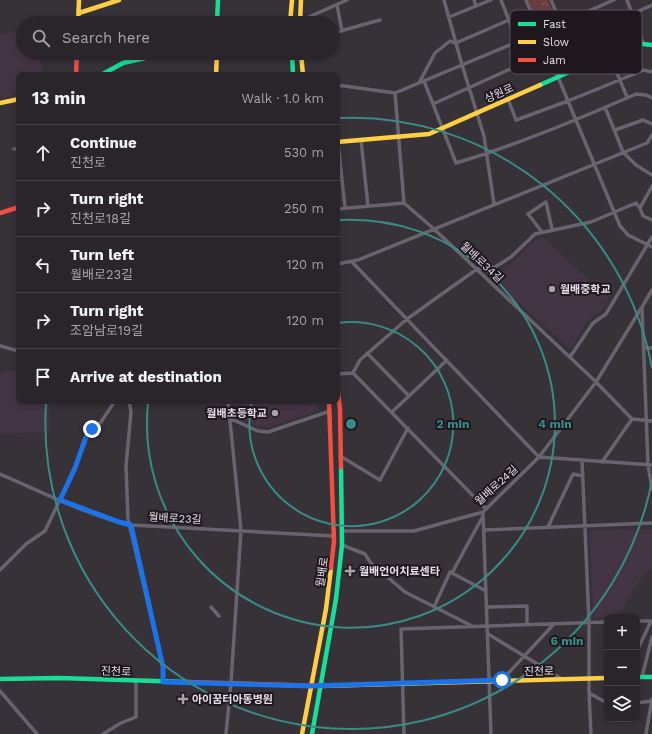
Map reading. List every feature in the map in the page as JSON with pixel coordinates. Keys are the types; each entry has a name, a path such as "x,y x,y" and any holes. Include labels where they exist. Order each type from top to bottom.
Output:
{"main road":[{"path":"79,0 79,16"},
{"path":"79,13 119,0"},
{"path":"217,16 218,0"},
{"path":"291,16 292,0"},
{"path":"300,16 301,0"},
{"name":"상원로","path":"643,43 652,45"},
{"path":"76,72 77,60"},
{"path":"106,72 123,63 136,60"},
{"path":"216,72 217,60"},
{"path":"292,60 293,72"},
{"path":"302,60 303,72"},
{"name":"상원로","path":"340,142 428,134 563,74"},
{"path":"0,103 16,100"},
{"path":"0,212 16,208"},
{"name":"월배로","path":"302,734 326,609 334,536 329,404"},
{"name":"월배로","path":"312,734 336,599 342,545 343,531 339,404"},
{"path":"640,677 652,677"},
{"name":"진천로","path":"0,679 320,686 604,678"}],"street":[{"path":"313,16 347,0"},
{"path":"444,0 462,65 478,112 494,204"},
{"path":"474,0 476,6"},
{"path":"449,18 491,0"},
{"path":"418,83 435,53 450,41 456,43 509,20 501,0"},
{"path":"526,0 530,10"},
{"path":"552,1 557,0"},
{"path":"591,10 614,0"},
{"path":"626,0 630,10"},
{"path":"337,5 339,16"},
{"path":"641,10 652,5"},
{"path":"340,21 342,31 380,20"},
{"path":"340,85 396,93 510,45"},
{"path":"433,104 510,69"},
{"path":"642,71 652,72"},
{"path":"618,74 627,98"},
{"path":"508,99 516,120 568,102 633,74"},
{"path":"558,76 620,226 628,235 652,247"},
{"path":"424,81 456,163 486,154 576,120 636,94 646,95 652,98"},
{"path":"340,209 404,203 396,93"},
{"path":"605,107 623,152 636,165 652,175"},
{"path":"615,130 644,120 652,124"},
{"path":"340,264 358,260 594,163 647,143 652,135"},
{"path":"361,140 368,206"},
{"path":"647,143 652,146"},
{"name":"상원로","path":"340,167 345,208"},
{"path":"640,208 652,186"},
{"path":"542,232 528,214 546,202 552,229"},
{"name":"월배로34길","path":"404,203 477,269 596,382"},
{"path":"353,373 360,360 367,353 407,319 477,269 495,267 511,257 535,234 552,229 591,222 636,203 643,216 652,220"},
{"path":"570,357 593,323 606,314 652,237"},
{"path":"352,262 539,457 650,465"},
{"name":"월배로24길","path":"343,531 414,531 484,512 539,457 596,382 652,290"},
{"path":"642,307 646,421 652,489"},
{"path":"0,346 16,350"},
{"path":"644,348 652,348"},
{"path":"367,353 409,396"},
{"path":"392,412 447,360"},
{"path":"340,374 353,373 408,428 484,512 491,734"},
{"path":"596,382 632,419 652,421"},
{"path":"0,570 26,544 45,531 75,468 86,437 92,429 101,422 113,404"},
{"path":"130,404 131,412 126,466 128,519 131,525 163,667 163,682"},
{"path":"226,734 231,683 241,530 228,404"},
{"path":"230,418 258,431 268,432 330,411"},
{"path":"602,462 632,419"},
{"path":"340,456 380,480 408,428"},
{"path":"582,460 589,622 589,694 591,734"},
{"name":"월배로23길","path":"0,474 60,500 131,525 334,536"},
{"path":"548,527 573,474 583,476"},
{"path":"434,607 484,512"},
{"path":"484,530 652,523"},
{"path":"342,545 365,554 370,562 405,592 475,628"},
{"path":"451,573 486,591"},
{"path":"487,608 528,606 528,625"},
{"path":"212,607 219,616"},
{"path":"638,650 652,621 640,621"},
{"path":"404,734 401,629 475,628 604,622"},
{"path":"502,680 554,624"},
{"path":"488,634 563,680"},
{"path":"640,677 652,637"},
{"path":"103,734 121,723 136,717 136,681"},
{"path":"0,691 37,734"},
{"path":"589,694 604,702"},
{"path":"640,702 652,700 646,734"}],"shaded area":[{"path":"16,31 16,60 40,60 43,72 16,72 16,95 0,99 0,35"},
{"name":"월배중학교","path":"542,237 609,298 601,312 589,320 570,349 494,280 534,241"},
{"path":"16,370 16,404 50,404 49,432 0,434 0,374"},
{"name":"월배초등학교","path":"236,404 318,404 318,411 269,427 257,426 237,415"},
{"path":"652,529 652,568 644,574 619,614 604,614 604,618 593,618 590,530"}],"green space":[{"path":"528,0 548,0 552,10 532,10"}],"traffic: fast":[{"path":"217,16 218,0"},
{"path":"642,44 652,45"},
{"path":"106,72 123,63 136,60"},
{"path":"292,60 293,72"},
{"path":"540,85 565,74"},
{"path":"312,734 336,599 342,545 341,467"},
{"path":"640,677 652,677"},
{"path":"0,679 59,678 187,682"}],"traffic: slow":[{"path":"78,16 79,0"},
{"path":"79,13 119,0"},
{"path":"291,16 292,0"},
{"path":"300,16 301,0"},
{"path":"216,72 217,60"},
{"path":"302,60 303,72"},
{"path":"340,142 429,134 540,85"},
{"path":"0,103 16,100"},
{"path":"302,734 326,609 331,568"},
{"path":"320,686 604,678"}],"traffic: jam":[{"path":"76,72 77,60"},
{"path":"0,213 16,208"},
{"path":"329,404 334,541 331,568"},
{"path":"339,404 341,467"},
{"path":"187,682 320,686"}],"place":[{"name":"월배중학교","path":"552,289"},
{"name":"월배초등학교","path":"275,413"},
{"name":"월배언어치료센타","path":"350,571"},
{"name":"아이꿈터아동병원","path":"183,699"}],"route":[{"path":"92,429 86,437 75,468 60,500 131,525 163,667 163,682 311,686 502,680"}]}
